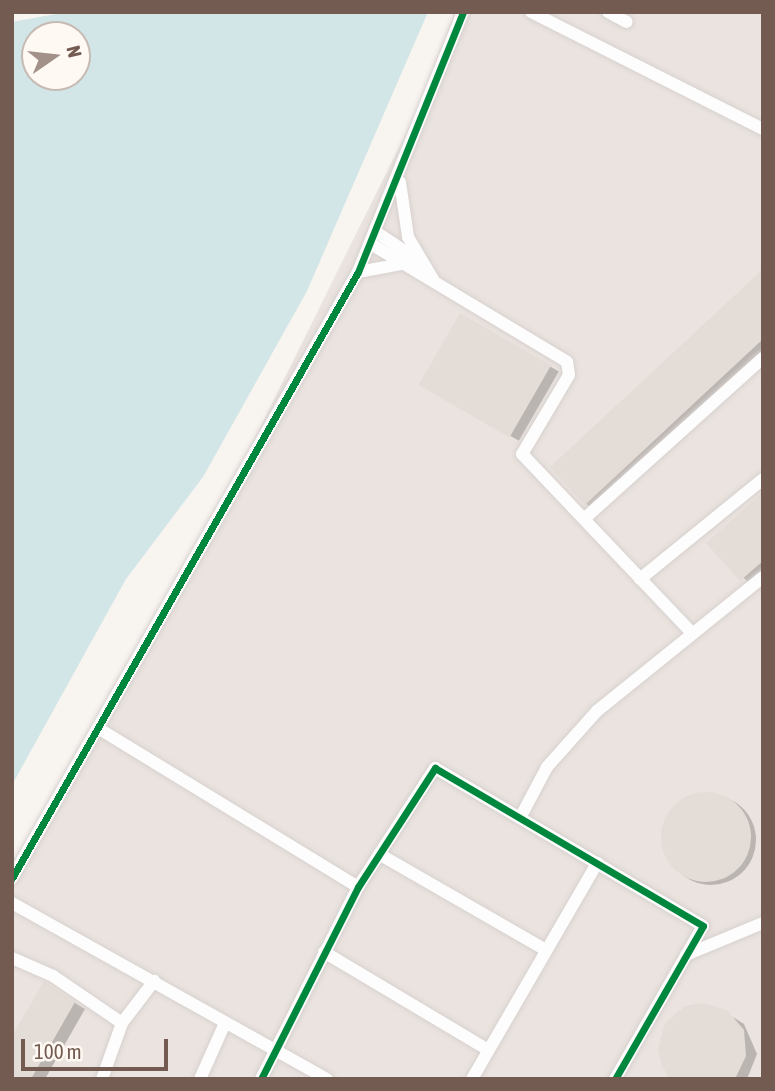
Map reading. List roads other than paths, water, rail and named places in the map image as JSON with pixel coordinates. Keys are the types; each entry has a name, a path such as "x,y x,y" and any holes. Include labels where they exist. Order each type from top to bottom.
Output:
{"street":[{"path":"12,878 101,730 358,272 400,179 463,12"},
{"path":"531,12 763,129"},
{"path":"608,12 627,22"},
{"path":"400,179 404,225 438,288"},
{"path":"373,238 422,262"},
{"path":"373,238 403,264 438,288 567,362 569,375 522,454 690,631"},
{"path":"358,272 403,264"},
{"path":"584,519 761,362"},
{"path":"640,579 763,479"},
{"path":"520,818 547,767 597,711 690,631 763,577"},
{"path":"101,730 358,887"},
{"path":"261,1079 273,1046 358,887 435,768 703,926 618,1078"},
{"path":"379,854 546,950"},
{"path":"472,1079 597,863"},
{"path":"12,903 225,1023 273,1046 327,1079"},
{"path":"686,955 763,923"},
{"path":"324,952 488,1049"},
{"path":"12,958 53,976 122,1023"},
{"path":"102,1079 122,1023 154,981"},
{"path":"200,1079 225,1023"}]}
